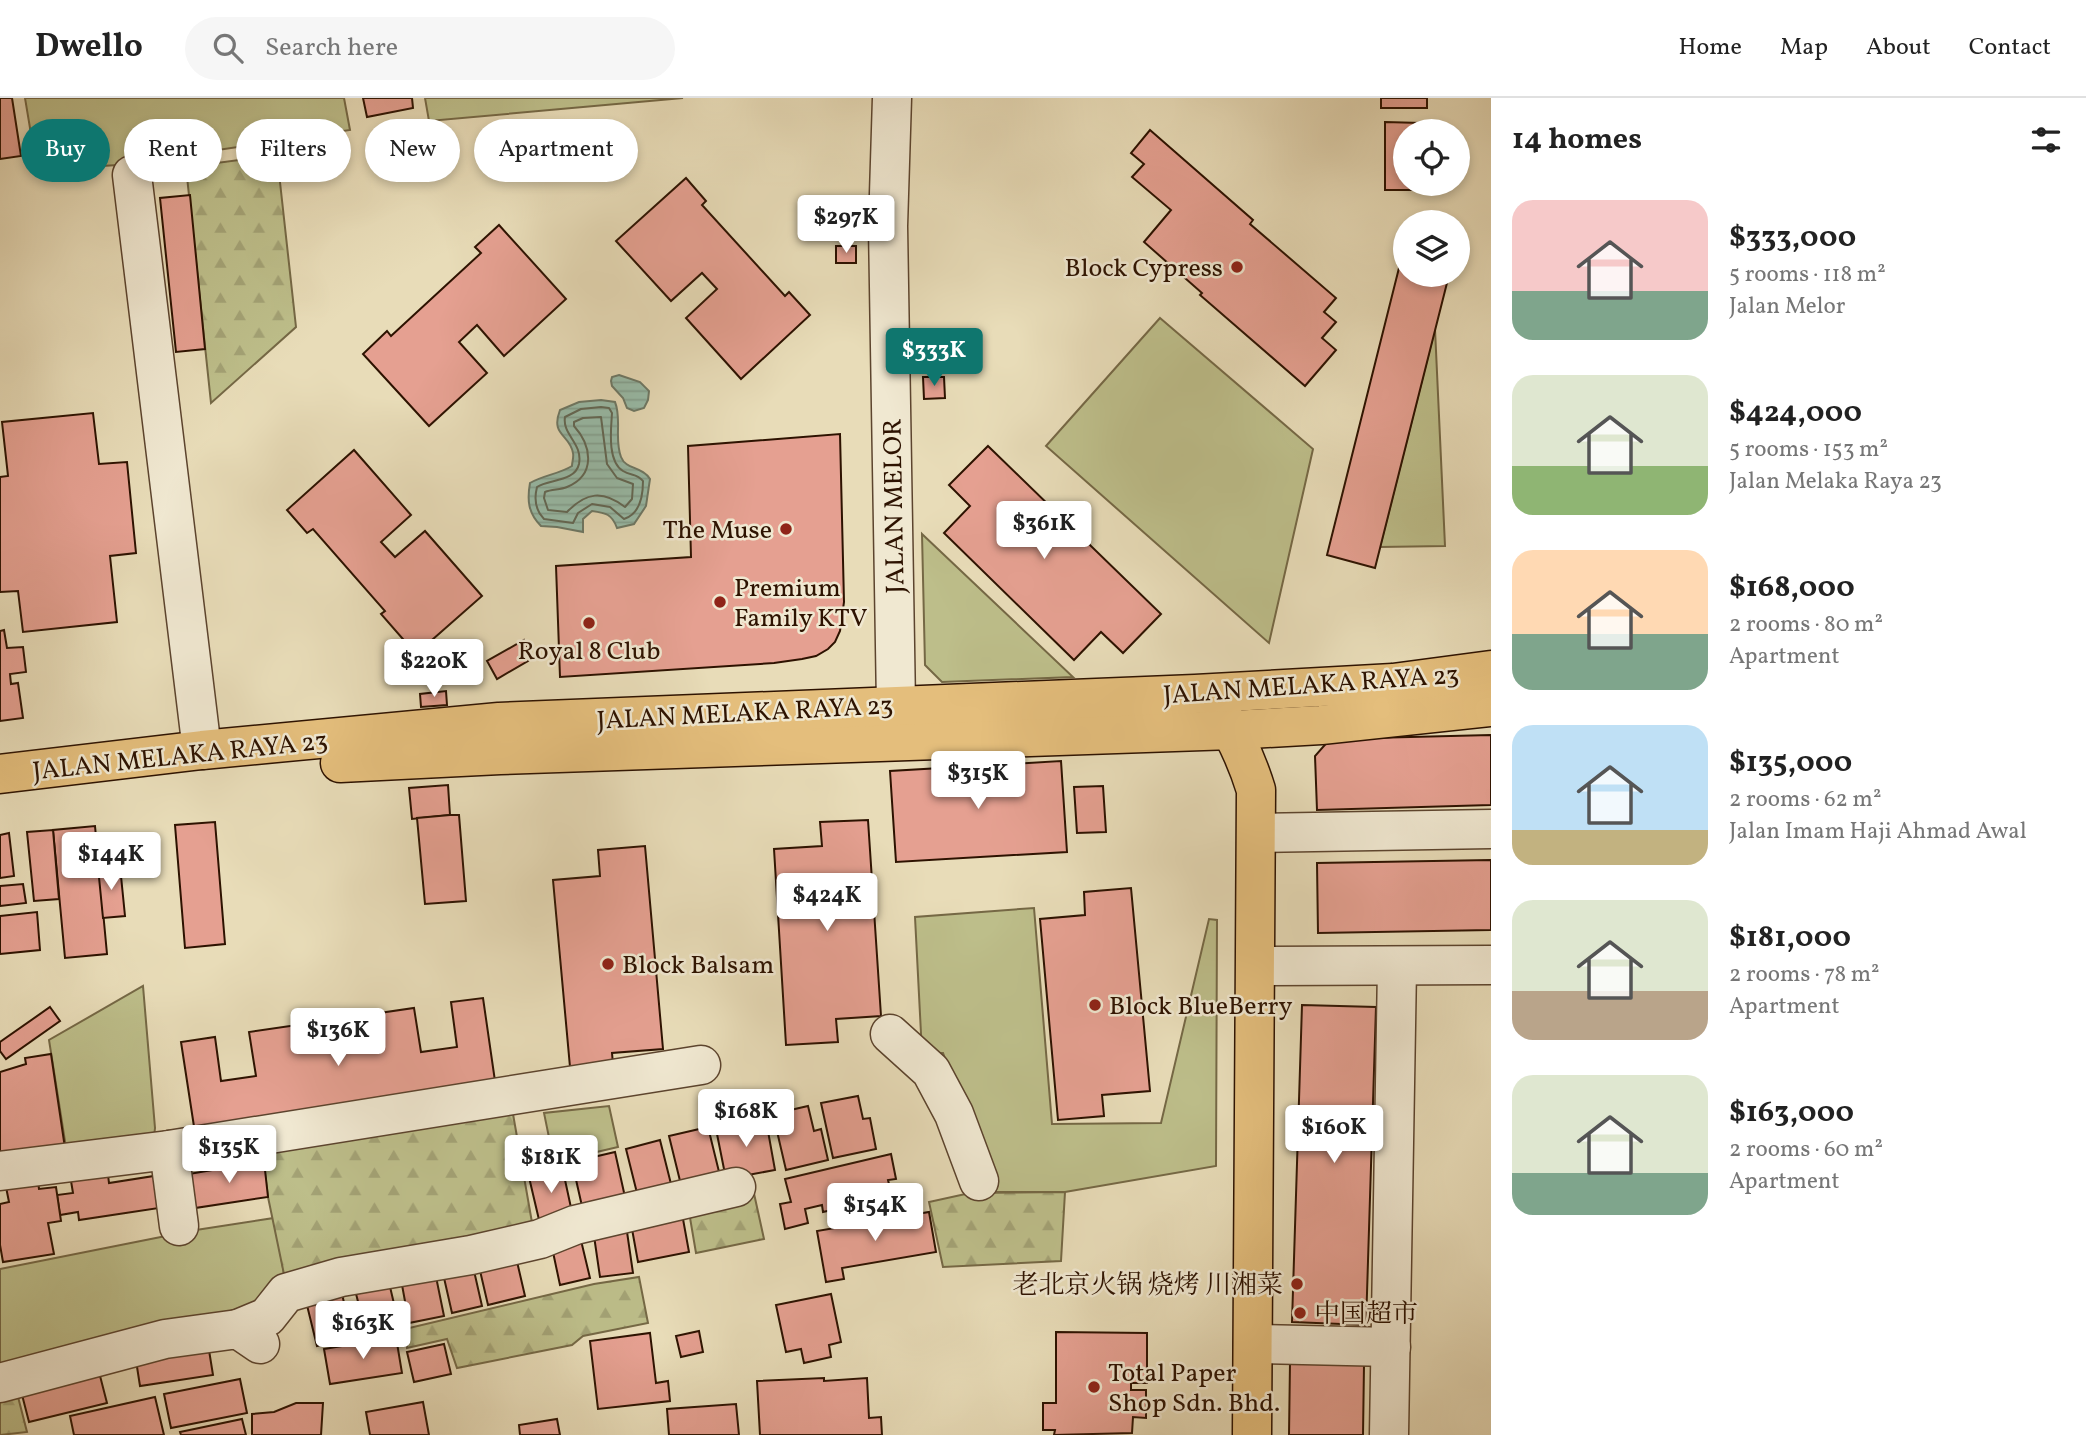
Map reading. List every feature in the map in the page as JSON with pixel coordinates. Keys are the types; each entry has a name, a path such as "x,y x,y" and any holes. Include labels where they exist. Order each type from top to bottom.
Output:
{"main road":[{"name":"JALAN MELAKA RAYA 23","path":"0,797 128,780 319,764 500,738 896,705 1195,694 1393,683 1491,670"},
{"path":"1195,694 1217,709 1232,730 1246,758 1256,790 1252,1435"},
{"name":"JALAN MELAKA RAYA 23","path":"0,774 202,750 500,738 1232,730 1321,725 1491,707"},
{"path":"1257,833 1262,790 1269,771 1282,753 1321,725"}],"street":[{"name":"JALAN MELOR","path":"892,98 901,227 896,705"},
{"path":"133,182 202,750"},
{"path":"1257,833 1491,830"},
{"path":"1256,966 1491,965"},
{"path":"1389,1435 1397,967"},
{"path":"890,1034 931,1071 954,1114 979,1181"},
{"path":"0,1171 169,1150 701,1065"},
{"path":"169,1150 179,1226"},
{"path":"0,1383 165,1339 250,1338 286,1293 330,1280 471,1255 540,1239 575,1225 736,1187"},
{"path":"1253,1344 1391,1347"}],"green space":[{"path":"25,98 344,98 348,119 236,119 236,147 222,149 222,119 124,119 124,164 110,165 110,119 28,119"},
{"path":"425,98 683,98 451,119 429,119"},
{"path":"236,160 236,182 280,182 296,327 211,403 188,182 222,182 222,162"},
{"path":"1160,318 1313,449 1269,643 1046,446"},
{"path":"1435,329 1445,546 1380,547"},
{"path":"922,534 1073,677 942,682 925,665"},
{"path":"1034,908 1052,1124 1161,1123 1209,919 1217,920 1216,1166 1065,1192 994,1192 943,1053 922,1053 915,917"},
{"path":"143,986 154,1137 67,1154 49,1040"},
{"path":"609,1106 618,1147 554,1162 544,1113"},
{"path":"513,1114 534,1234 285,1279 268,1197 262,1150"},
{"path":"753,1189 764,1239 696,1253 688,1206"},
{"path":"1065,1192 1061,1261 943,1267 929,1202 970,1193"},
{"path":"274,1218 285,1279 256,1308 0,1372 0,1269 196,1230"},
{"path":"639,1277 648,1323 583,1336 572,1345 457,1368 447,1339 407,1348 405,1329 594,1284"},
{"path":"15,1385 27,1432 0,1435 0,1388"}],"water":[{"path":"619,375 640,382 649,391 644,408 634,411 627,408 623,398 612,386 612,377"},
{"path":"579,402 615,402 618,443 623,461 650,479 646,506 634,524 617,528 608,515 592,511 583,519 583,532 541,526 533,516 530,506 530,483 572,466 571,447 557,425 560,410"}],"building":[{"path":"0,98 12,98 21,156 0,159"},
{"path":"363,98 412,98 413,108 367,117"},
{"path":"1381,98 1427,98 1427,108 1381,108"},
{"path":"1385,122 1393,122 1393,190 1385,190"},
{"name":"Block Cypress","path":"1150,130 1253,220 1250,224 1336,298 1324,312 1336,322 1322,338 1336,350 1305,386 1200,295 1202,293 1144,242 1171,210 1132,177 1144,164 1131,153"},
{"path":"686,178 706,201 702,205 785,296 789,292 810,315 741,379 686,318 717,289 702,273 671,301 616,241"},
{"path":"190,195 205,349 176,352 160,198"},
{"path":"499,225 566,299 504,356 477,325 459,342 487,373 429,426 363,354 387,331 391,336 481,253 475,247"},
{"path":"836,246 856,246 856,263 836,263"},
{"path":"1394,287 1446,287 1375,568 1327,555"},
{"path":"923,377 944,377 945,398 924,399"},
{"path":"93,413 99,464 127,462 136,553 110,556 117,622 23,632 18,591 0,592 0,477 8,476 2,422"},
{"path":"840,434 844,602 840,631 828,649 816,656 774,663 560,677 556,566 691,557 688,446"},
{"path":"988,446 1161,614 1123,653 1101,632 1074,660 944,533 970,506 949,485"},
{"path":"354,450 411,515 381,542 395,557 425,531 482,596 416,654 381,614 385,611 313,529 307,533 287,510"},
{"path":"4,630 7,648 23,647 26,672 10,674 11,684 18,683 23,718 0,721 0,631"},
{"path":"524,640 533,658 497,679 487,661"},
{"path":"446,691 447,705 421,707 420,694"},
{"path":"1491,735 1491,805 1317,810 1315,756 1330,739"},
{"path":"1061,761 1067,852 896,862 890,771"},
{"path":"448,785 450,815 412,819 409,788"},
{"path":"1103,786 1106,832 1077,833 1074,787"},
{"path":"459,815 466,901 425,904 417,818"},
{"path":"868,820 881,1016 836,1019 838,1042 786,1045 774,849 822,846 820,822"},
{"path":"215,822 225,944 185,948 175,825"},
{"path":"95,826 107,954 65,958 53,830"},
{"path":"53,830 59,899 34,901 27,832"},
{"path":"9,833 14,876 0,878 0,835"},
{"name":"Block Balsam","path":"645,846 663,1049 612,1053 614,1075 571,1078 553,880 600,876 598,850"},
{"path":"1491,860 1491,930 1318,933 1317,863"},
{"path":"120,866 125,916 103,918 98,867"},
{"path":"23,884 26,903 0,906 0,886"},
{"name":"Block BlueBerry","path":"1131,888 1150,1091 1102,1095 1104,1116 1058,1120 1040,919 1085,915 1084,892"},
{"path":"37,912 40,950 0,954 0,916"},
{"path":"483,998 496,1088 195,1133 181,1042 215,1037 221,1081 256,1076 249,1032 414,1008 421,1052 457,1047 451,1002"},
{"path":"1302,1005 1376,1007 1366,1325 1292,1322"},
{"path":"50,1007 60,1021 6,1059 0,1051 0,1042"},
{"path":"51,1054 65,1148 0,1158 0,1072 26,1064 25,1058"},
{"path":"858,1096 863,1119 870,1118 876,1149 833,1158 821,1103"},
{"path":"808,1106 814,1131 821,1129 828,1160 786,1170 773,1114"},
{"path":"766,1120 775,1170 726,1179 716,1129"},
{"path":"708,1127 722,1184 683,1193 669,1136"},
{"path":"660,1140 672,1188 638,1197 626,1149"},
{"path":"615,1152 627,1206 584,1215 572,1162"},
{"path":"891,1154 896,1179 888,1180 892,1196 823,1212 822,1205 805,1209 808,1223 785,1229 780,1204 791,1202 785,1179"},
{"path":"264,1161 268,1197 195,1208 189,1174"},
{"path":"562,1166 573,1217 540,1224 528,1173"},
{"path":"108,1175 109,1183 154,1176 159,1208 79,1220 78,1212 60,1215 57,1195 73,1193 71,1181"},
{"path":"38,1182 39,1189 56,1187 61,1221 48,1223 54,1254 3,1262 0,1245 0,1204 9,1202 6,1187"},
{"path":"681,1208 689,1252 638,1262 630,1218"},
{"path":"929,1212 936,1252 842,1268 844,1279 826,1282 817,1231"},
{"path":"626,1225 633,1273 600,1277 593,1229"},
{"path":"579,1232 590,1278 560,1285 550,1238"},
{"path":"515,1253 525,1296 488,1305 478,1262"},
{"path":"472,1262 482,1306 452,1313 442,1269"},
{"path":"434,1267 444,1316 409,1323 400,1274"},
{"path":"387,1274 399,1325 366,1333 353,1282"},
{"path":"340,1285 352,1338 317,1346 304,1293"},
{"path":"831,1294 841,1342 829,1345 831,1357 804,1363 801,1349 786,1352 776,1305"},
{"path":"699,1331 703,1352 681,1357 676,1336"},
{"name":"Total Paper Shop Sdn. Bhd.","path":"1056,1332 1147,1333 1147,1383 1131,1383 1131,1390 1146,1390 1146,1418 1133,1417 1132,1433 1054,1435 1055,1430 1043,1430 1043,1403 1056,1403"},
{"path":"650,1333 656,1383 668,1381 670,1401 598,1409 590,1341"},
{"path":"396,1337 402,1373 330,1384 324,1349"},
{"path":"208,1344 213,1375 140,1386 135,1354"},
{"path":"444,1344 451,1374 414,1382 407,1352"},
{"path":"1290,1363 1364,1365 1363,1435 1289,1435"},
{"path":"98,1368 107,1403 29,1422 20,1387"},
{"path":"824,1378 824,1381 867,1378 869,1418 881,1417 882,1435 760,1435 757,1381"},
{"path":"240,1379 247,1413 171,1428 164,1394"},
{"path":"155,1397 164,1435 74,1435 70,1416"},
{"path":"423,1402 429,1435 370,1435 366,1412"},
{"path":"296,1403 323,1403 321,1435 252,1435 252,1414 274,1412"},
{"path":"736,1404 739,1435 669,1435 667,1409"},
{"path":"242,1419 246,1435 181,1435 180,1432"},
{"path":"557,1419 560,1435 520,1435 519,1425"}],"place":[{"name":"Block Cypress","path":"1237,267"},
{"name":"The Muse","path":"786,529"},
{"name":"Premium Family KTV","path":"720,602"},
{"name":"Royal 8 Club","path":"589,623"},
{"name":"Block Balsam","path":"608,964"},
{"name":"Block BlueBerry","path":"1095,1005"},
{"name":"老北京火锅 烧烤 川湘菜","path":"1297,1284"},
{"name":"中国超市","path":"1300,1313"},
{"name":"Total Paper Shop Sdn. Bhd.","path":"1094,1387"}]}
